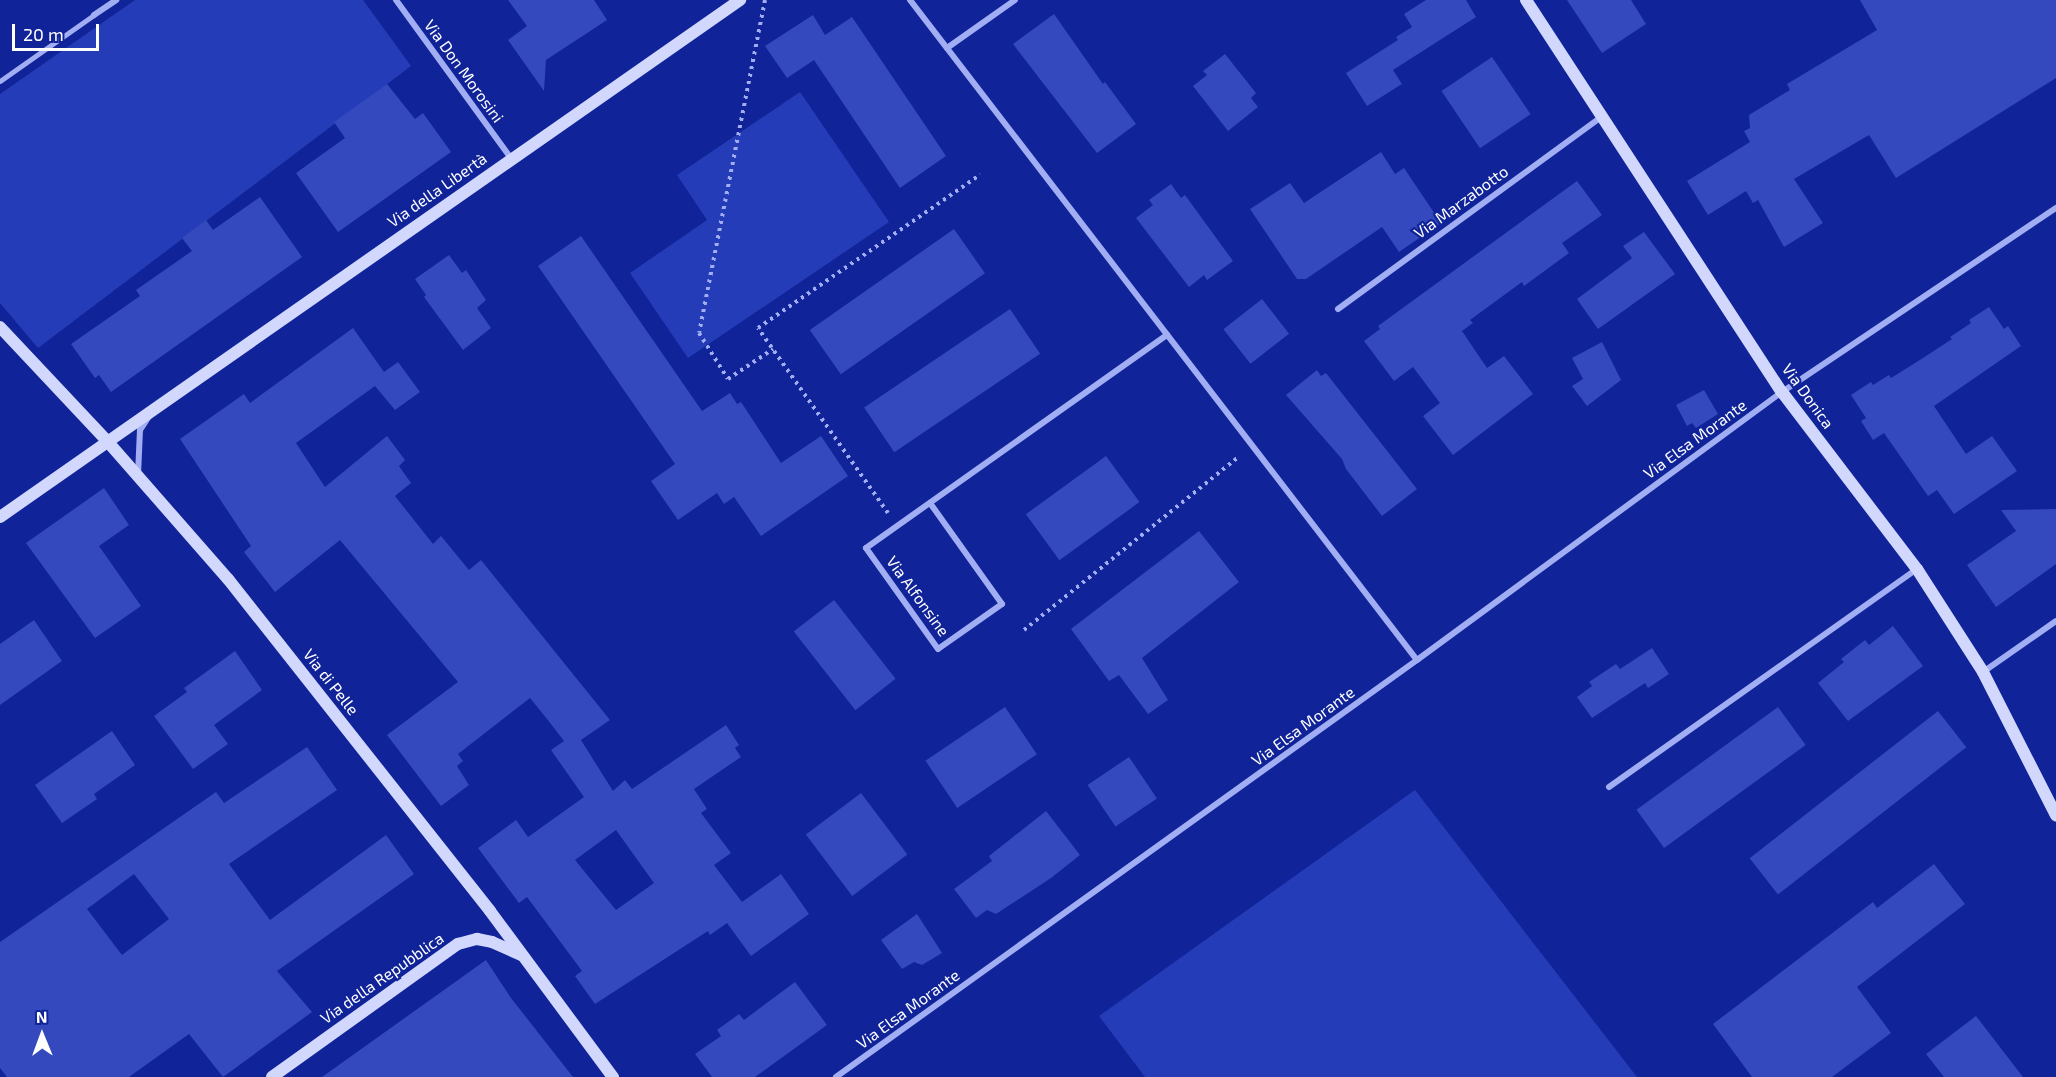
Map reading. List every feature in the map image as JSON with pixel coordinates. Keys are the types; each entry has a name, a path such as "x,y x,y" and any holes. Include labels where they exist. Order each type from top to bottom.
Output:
{"street":[{"path":"94,15 116,0"},
{"name":"Via Don Morosini","path":"396,0 511,158"},
{"name":"Via della Libertà","path":"0,517 740,0"},
{"path":"909,0 1417,660"},
{"path":"947,48 1015,0"},
{"name":"Via Donica","path":"1526,0 1600,117 1782,392 1917,568 1983,672 2056,815"},
{"name":"Via Marzabotto","path":"1338,309 1600,117"},
{"name":"Via Elsa Morante","path":"836,1077 1417,660 1782,392 2056,208"},
{"name":"Via di Pelle","path":"0,327 108,442 228,579 490,911 613,1077"},
{"name":"Via Alfonsine","path":"930,503 1002,604 938,650 866,548 1167,336"},
{"name":"Via della Libertà","path":"138,477 140,430 154,408"},
{"path":"1609,787 1917,568"},
{"path":"1983,672 2056,621"},
{"name":"Via della Repubblica","path":"272,1077 458,944 477,939 485,940 521,955"}],"lane":[{"path":"0,81 94,15"}],"path":[{"path":"765,0 699,333 728,379 773,349"},
{"path":"897,526 758,328 980,176"},
{"path":"1024,630 1252,446"}],"shaded area":[{"path":"135,0 363,0 411,66 38,348 0,303 0,94"},
{"path":"800,92 889,222 688,358 630,273 707,220 677,175"},
{"path":"1415,790 1637,1077 1145,1077 1099,1016"}],"building":[{"path":"508,0 594,0 607,20 546,60 544,91 508,40 527,26"},
{"path":"1426,0 1466,0 1476,17 1393,70 1402,84 1367,106 1346,73 1398,40 1396,37 1412,27 1404,14"},
{"path":"1567,0 1631,0 1646,24 1602,53"},
{"path":"1860,0 2056,0 2056,78 1896,178 1869,135 1794,179 1823,223 1784,247 1758,200 1753,203 1746,191 1708,215 1687,181 1750,142 1744,131 1750,128 1749,115 1790,90 1787,84 1877,30"},
{"path":"1054,14 1103,84 1105,82 1136,124 1097,153 1013,44"},
{"path":"813,15 825,35 852,17 946,156 900,188 814,60 787,78 765,46"},
{"path":"1225,54 1256,93 1251,98 1258,107 1228,131 1193,86 1207,75 1203,71"},
{"path":"1492,57 1531,114 1480,148 1441,91"},
{"path":"387,84 415,119 423,113 451,152 338,232 296,173 345,138 334,122"},
{"path":"1381,152 1395,174 1404,168 1441,223 1399,252 1382,227 1306,279 1297,279 1250,209 1290,183 1304,203"},
{"path":"1577,181 1602,215 1562,243 1569,253 1524,286 1522,282 1470,320 1473,323 1462,331 1487,368 1504,356 1533,394 1453,455 1423,416 1440,403 1413,367 1394,381 1364,341 1380,329 1378,326"},
{"path":"1171,184 1181,198 1185,195 1233,261 1207,280 1204,275 1189,287 1136,218 1153,205 1149,200"},
{"path":"260,197 302,257 111,392 99,375 95,378 71,344 140,296 136,290 192,251 182,238 206,220 213,230"},
{"path":"954,229 985,273 841,374 810,330"},
{"path":"1644,232 1675,274 1598,329 1577,299 1632,258 1623,246"},
{"path":"581,236 702,411 730,393 737,404 741,402 781,463 821,436 848,476 761,536 734,497 724,504 717,493 678,520 651,481 675,464 538,266"},
{"path":"449,255 462,273 466,270 486,300 477,308 491,328 463,350 424,297 426,295 415,279"},
{"path":"1262,299 1289,334 1250,364 1223,329"},
{"path":"1989,307 2004,329 2008,326 2021,346 1934,406 1966,454 1992,436 2017,471 1954,514 1937,490 1928,496 1884,433 1873,440 1861,421 1866,418 1851,395 1871,382 1873,385 1889,375 1891,378 1923,358 1952,339 1950,337 1971,323 1969,320"},
{"path":"1010,309 1040,354 894,452 864,407"},
{"path":"353,328 384,372 398,362 420,392 395,410 375,386 296,443 325,487 387,436 405,460 399,466 411,483 395,496 433,544 441,536 469,570 481,560 610,720 581,740 613,791 625,780 632,789 726,725 739,745 735,748 741,757 694,789 707,809 701,813 731,853 714,865 742,902 781,874 809,914 751,956 727,923 710,935 708,931 595,1004 575,976 582,971 527,897 519,903 478,848 516,820 528,837 584,797 551,750 564,741 530,698 458,754 463,761 457,766 469,785 441,806 387,735 458,682 340,540 275,592 244,552 251,546 180,439 244,394 250,403","holes":["616,830 654,883 616,910 575,860"]},
{"path":"1602,342 1621,380 1587,406 1572,386 1583,379 1572,358"},
{"path":"1317,370 1321,376 1326,373 1417,489 1382,516 1346,469 1342,459 1286,395"},
{"path":"1704,390 1718,414 1696,428 1692,423 1687,426 1676,405"},
{"path":"1106,456 1140,502 1059,560 1026,514"},
{"path":"104,488 129,525 99,546 141,606 95,638 26,543"},
{"path":"2056,509 2056,564 1996,607 1967,565 2016,531 2001,510"},
{"path":"1199,531 1239,582 1142,658 1168,700 1148,714 1119,675 1109,681 1071,629"},
{"path":"834,600 896,679 855,710 794,631"},
{"path":"34,620 62,661 0,705 0,644"},
{"path":"1893,626 1923,666 1848,721 1818,683 1844,662 1841,659 1865,640 1869,645"},
{"path":"1652,648 1669,674 1648,688 1645,683 1592,718 1577,697 1592,686 1589,682 1616,664 1620,669"},
{"path":"235,651 262,690 214,725 228,744 193,769 154,716 187,692 184,688"},
{"path":"1005,707 1037,754 957,808 925,761"},
{"path":"1778,707 1806,745 1664,848 1636,810"},
{"path":"1938,711 1966,747 1778,894 1750,858"},
{"path":"112,731 135,765 94,794 97,799 62,823 35,785"},
{"path":"307,747 337,790 229,864 270,920 386,835 414,874 277,971 312,1012 223,1077 189,1034 129,1077 7,1077 0,1068 0,942 216,792 224,803","holes":["134,874 169,919 122,955 87,909"]},
{"path":"1129,757 1157,798 1116,826 1088,785"},
{"path":"861,793 907,854 852,896 806,835"},
{"path":"1046,811 1080,855 1051,878 996,914 987,910 976,918 954,889 992,861 989,856"},
{"path":"1934,864 1965,904 1857,987 1891,1033 1832,1077 1752,1077 1713,1024 1873,902 1877,908"},
{"path":"917,914 942,953 922,965 914,962 902,969 881,940"},
{"path":"486,960 511,998 573,1077 322,1077"},
{"path":"795,982 827,1025 755,1077 712,1077 695,1054 721,1036 717,1030 739,1014 744,1020"},
{"path":"1976,1016 2023,1077 1944,1077 1926,1054"}]}
